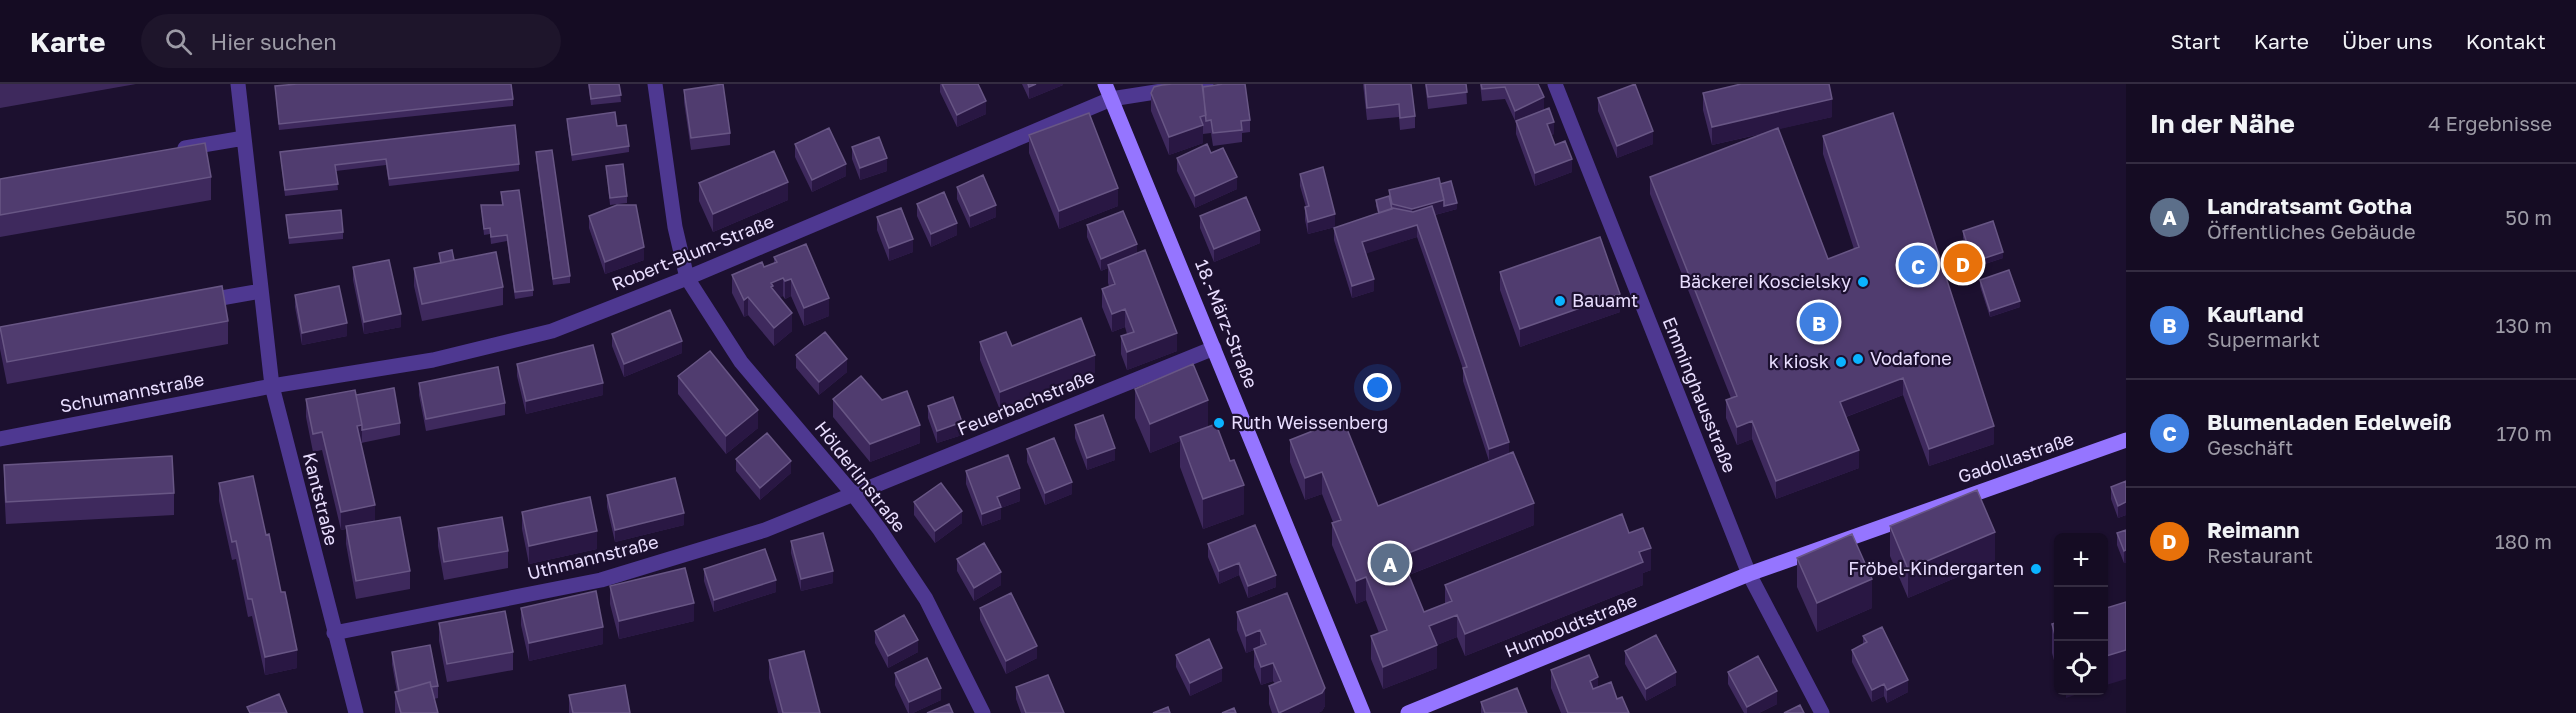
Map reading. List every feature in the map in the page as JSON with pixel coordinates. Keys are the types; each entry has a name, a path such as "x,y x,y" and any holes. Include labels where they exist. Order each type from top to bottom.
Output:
{"main road":[{"name":"18.-März-Straße","path":"1105,84 1363,713"},
{"name":"Gadollastraße","path":"1749,574 2126,440"},
{"name":"Humboldtstraße","path":"1407,713 1749,574"}],"street":[{"name":"Kantstraße","path":"238,84 272,386 356,713"},
{"name":"Hölderlinstraße","path":"655,84 675,227 687,278 741,362 853,494 926,599 983,713"},
{"name":"Robert-Blum-Straße","path":"272,386 433,360 552,331 687,278 1111,99 1206,84"},
{"name":"Emminghausstraße","path":"1555,84 1749,574 1822,713"},
{"path":"165,152 244,138"},
{"path":"193,303 261,291"},
{"name":"Feuerbachstraße","path":"853,494 1214,348"},
{"name":"Schumannstraße","path":"0,439 272,386"},
{"name":"Uthmannstraße","path":"334,633 601,580 765,530 853,494"}],"building":[{"path":"297,84 511,84 513,99 279,124 275,86"},
{"path":"589,84 619,84 621,95 591,99"},
{"path":"723,84 730,133 691,138 684,90"},
{"path":"942,84 978,84 986,101 957,115"},
{"path":"1172,84 1202,84 1206,115 1200,117 1203,125 1169,137 1151,93 1154,87"},
{"path":"1245,84 1250,120 1241,121 1242,130 1213,133 1211,120 1206,121 1203,87"},
{"path":"1365,84 1411,84 1415,116 1400,118 1399,104 1367,108"},
{"path":"1426,84 1466,84 1467,92 1428,97"},
{"path":"1481,84 1538,84 1544,97 1515,111 1505,87 1482,89"},
{"path":"1635,84 1653,131 1617,146 1598,98"},
{"path":"1741,84 1829,84 1832,99 1712,127 1703,93"},
{"path":"1549,108 1554,122 1547,124 1555,145 1565,141 1572,159 1535,173 1516,121"},
{"path":"615,112 617,126 626,125 629,146 572,155 567,119"},
{"path":"1089,113 1118,188 1059,211 1029,135"},
{"path":"1893,113 1994,426 1929,449 1903,378 1840,402 1859,450 1776,481 1752,421 1737,427 1726,400 1737,396 1650,177 1778,128 1828,259 1859,247 1823,136"},
{"path":"515,125 519,164 389,179 386,159 335,165 338,184 285,190 280,152"},
{"path":"829,128 846,164 812,180 795,144"},
{"path":"879,137 887,158 860,168 852,147"},
{"path":"205,143 211,177 0,215 0,179"},
{"path":"1207,144 1211,153 1223,148 1237,177 1195,196 1177,158"},
{"path":"552,150 570,276 553,279 536,152"},
{"path":"774,151 788,182 713,214 699,183"},
{"path":"623,164 627,196 610,198 606,166"},
{"path":"1323,167 1335,214 1308,222 1305,207 1309,206 1300,174"},
{"path":"983,175 996,205 970,216 957,187"},
{"path":"1439,178 1444,200 1412,209 1392,204 1389,190"},
{"path":"1451,181 1457,203 1444,206 1440,184"},
{"path":"519,190 533,290 515,292 507,235 491,237 490,228 484,229 481,205 503,205 501,192"},
{"path":"944,192 957,223 931,234 917,204"},
{"path":"1389,196 1392,209 1379,213 1376,200"},
{"path":"1246,197 1260,230 1214,249 1200,216"},
{"path":"617,205 636,205 644,247 605,262 589,216"},
{"path":"1432,206 1509,442 1489,449 1463,368 1467,367 1417,225 1362,242 1374,279 1352,286 1334,228 1393,208 1413,212"},
{"path":"901,208 913,239 889,248 877,217"},
{"path":"341,210 343,232 289,238 286,215"},
{"path":"1123,211 1137,244 1101,259 1087,225"},
{"path":"1993,221 2003,252 1973,262 1963,231"},
{"name":"Bauamt","path":"1600,237 1620,294 1520,329 1500,272"},
{"path":"806,244 829,298 804,308 791,279 785,281 783,278 771,283 773,286 771,287 792,313 774,328 748,297 744,300 732,275 762,262 764,267 777,262 774,257"},
{"path":"452,250 454,260 441,263 439,253"},
{"path":"1145,250 1177,333 1127,352 1121,336 1134,332 1125,309 1112,314 1102,289 1115,284 1108,265"},
{"path":"496,252 503,287 422,304 414,268"},
{"path":"389,260 401,314 364,322 353,267"},
{"path":"2009,270 2020,301 1990,311 1980,280"},
{"path":"222,286 228,321 7,362 0,327"},
{"path":"339,286 347,323 302,333 295,295"},
{"path":"670,310 682,341 624,364 612,334"},
{"path":"1081,318 1095,355 1000,392 980,342 1006,332 1012,346"},
{"path":"825,332 847,359 819,382 796,355"},
{"path":"593,345 603,383 526,401 517,364"},
{"path":"710,351 758,410 726,436 678,376"},
{"path":"1193,364 1208,400 1150,424 1135,389"},
{"path":"498,367 505,403 426,419 419,383"},
{"path":"861,376 882,400 907,391 920,425 870,444 833,399"},
{"path":"394,388 400,423 362,430 356,395"},
{"path":"355,390 362,425 357,426 375,505 341,512 322,432 313,434 306,399"},
{"path":"953,397 962,422 937,431 928,406"},
{"path":"1103,415 1115,448 1087,458 1075,425"},
{"path":"1343,419 1378,506 1513,452 1534,503 1401,556 1424,612 1452,601 1445,585 1622,514 1629,533 1643,528 1651,548 1639,552 1643,562 1465,634 1457,615 1429,626 1437,645 1383,667 1371,636 1387,630 1366,577 1356,581 1332,523 1341,520 1322,472 1305,478 1290,440"},
{"path":"1216,424 1230,461 1234,460 1244,485 1203,499 1180,437"},
{"path":"767,433 791,461 760,488 736,459"},
{"path":"1054,438 1072,482 1045,493 1027,449"},
{"path":"1008,455 1020,488 997,497 1001,507 982,514 966,471"},
{"path":"172,456 174,493 6,502 4,465"},
{"path":"253,476 266,535 269,534 281,592 285,592 297,650 265,657 252,599 248,599 236,541 232,542 219,483"},
{"path":"675,478 684,513 615,530 607,495"},
{"path":"2126,481 2126,502 2118,506 2111,487"},
{"path":"941,483 962,511 935,531 914,502"},
{"path":"1977,490 1995,532 1908,569 1890,526"},
{"path":"590,497 597,531 529,546 522,512"},
{"path":"400,517 410,571 356,581 346,526"},
{"path":"502,517 508,551 444,562 438,528"},
{"path":"1255,525 1276,575 1248,586 1239,563 1219,571 1208,544"},
{"path":"2126,530 2126,550 2124,551 2117,533"},
{"path":"823,533 833,571 801,579 791,541"},
{"path":"1852,534 1872,579 1817,603 1797,558"},
{"path":"984,543 1001,572 974,588 957,559"},
{"path":"765,549 776,580 714,600 704,569"},
{"path":"685,568 694,603 619,621 610,586"},
{"path":"596,591 603,627 529,643 521,608"},
{"path":"1011,593 1037,646 1006,661 980,608"},
{"path":"1287,593 1325,688 1322,693 1279,713 1269,686 1281,681 1273,663 1261,667 1254,649 1266,644 1260,630 1246,636 1237,612"},
{"path":"2126,602 2126,650 2108,655 2108,641 2108,607"},
{"path":"505,611 513,652 447,664 439,623"},
{"path":"904,615 918,640 888,656 875,631"},
{"path":"1882,627 1908,680 1887,690 1884,684 1872,690 1852,650 1867,642 1863,636"},
{"path":"1656,635 1676,672 1646,689 1625,651"},
{"path":"1209,639 1222,668 1190,683 1176,655"},
{"path":"430,645 438,686 431,687 430,682 399,691 392,652"},
{"path":"804,651 820,713 783,713 769,660"},
{"path":"1589,655 1598,677 1590,681 1593,689 1611,682 1617,699 1622,697 1629,713 1568,713 1551,670"},
{"path":"1758,656 1777,691 1747,707 1728,672"},
{"path":"927,658 941,688 909,702 895,673"},
{"path":"1048,675 1064,713 1026,713 1016,687"},
{"path":"430,682 438,713 401,713 395,692"},
{"path":"625,685 630,713 573,713 569,695"},
{"path":"1517,688 1527,713 1485,713 1481,702"},
{"path":"279,694 287,713 250,713 247,707"},
{"path":"949,704 953,713 927,713"},
{"path":"1800,705 1804,713 1784,713"},
{"path":"1168,707 1170,713 1153,713"},
{"path":"1234,708 1236,713 1222,713"}],"place":[{"name":"Reimann","path":"1963,263"},
{"name":"Blumenladen Edelweiß","path":"1918,265"},
{"name":"Bäckerei Koscielsky","path":"1863,282"},
{"name":"Bauamt","path":"1560,301"},
{"name":"Kaufland","path":"1819,322"},
{"name":"Vodafone","path":"1858,359"},
{"name":"k kiosk","path":"1841,362"},
{"name":"Ruth Weissenberg","path":"1219,423"},
{"name":"Landratsamt Gotha","path":"1390,563"},
{"name":"Fröbel-Kindergarten","path":"2036,569"}]}
